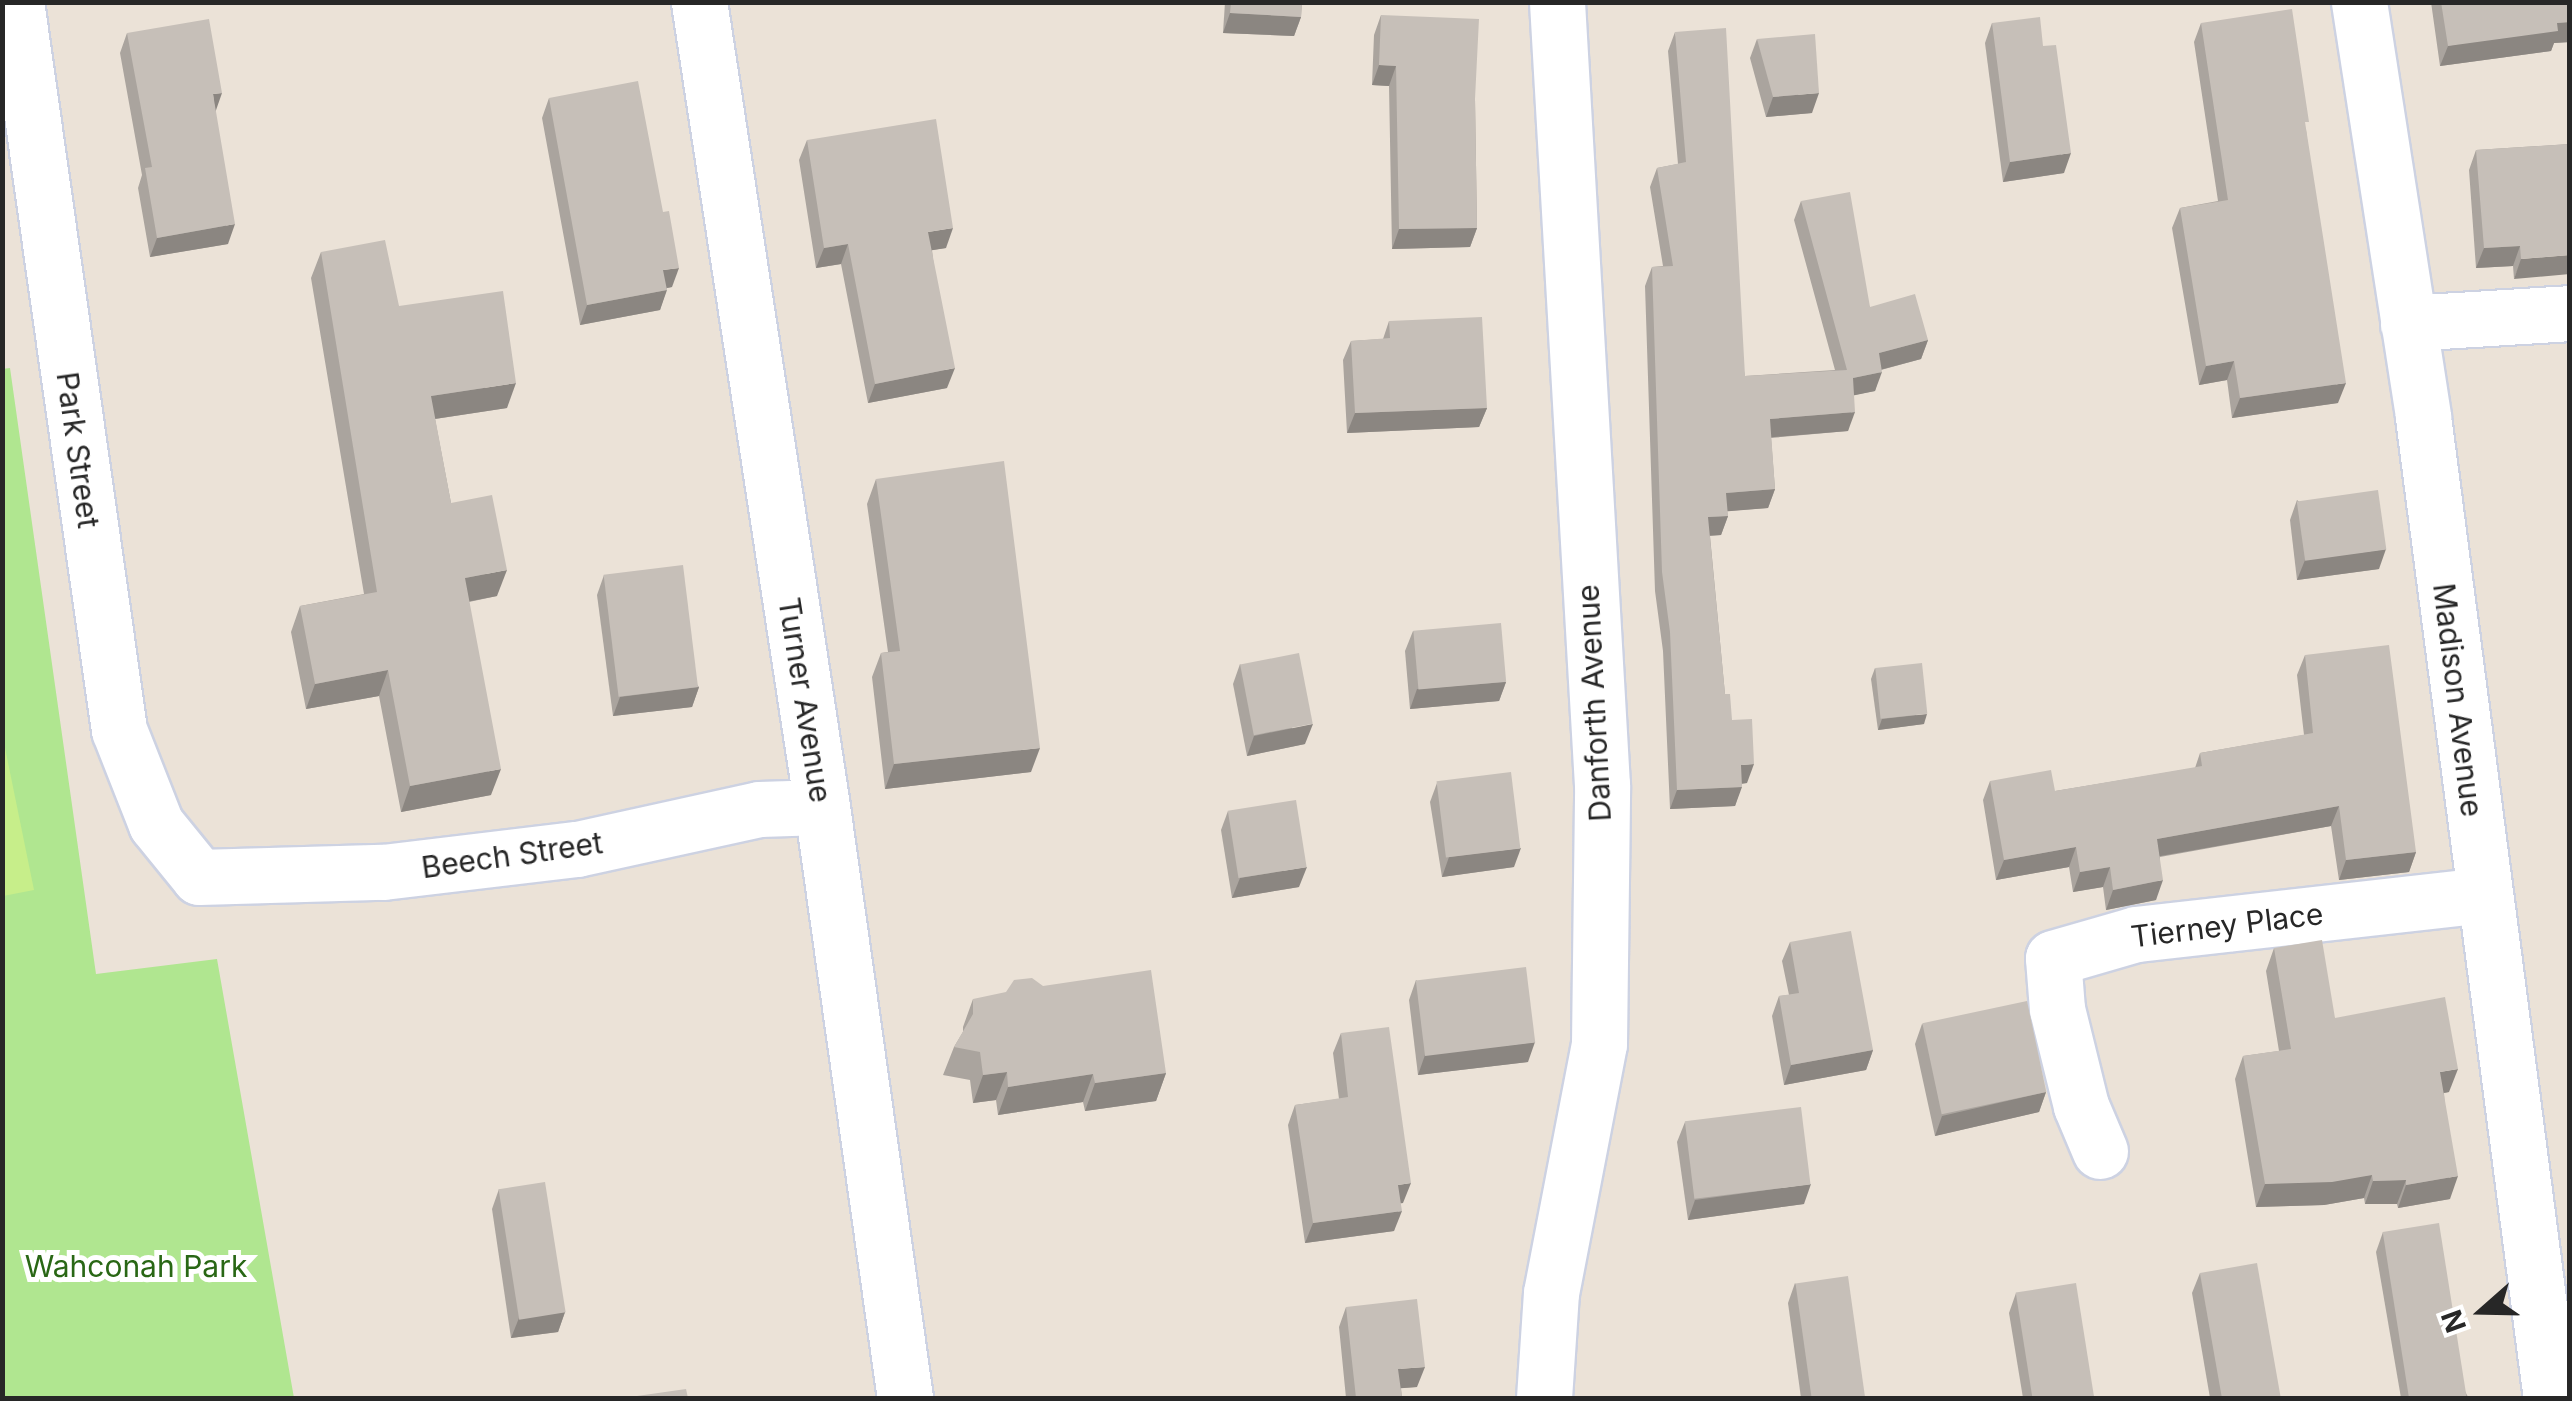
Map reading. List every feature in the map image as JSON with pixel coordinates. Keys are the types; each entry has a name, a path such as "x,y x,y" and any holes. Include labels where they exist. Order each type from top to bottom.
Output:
{"street":[{"name":"Park Street","path":"16,2 118,730 156,824 199,877"},
{"name":"Turner Avenue","path":"698,2 822,807 905,1398"},
{"name":"Danforth Avenue","path":"1544,1398 1551,1293 1600,1024 1602,785 1557,2"},
{"name":"Madison Avenue","path":"2359,2 2408,323 2550,1398"},
{"path":"2408,323 2570,313"},
{"name":"Beech Street","path":"199,877 384,872 577,849 758,809 822,807"},
{"name":"Tierney Place","path":"2100,1151 2081,1106 2058,1008 2053,958 2136,934 2482,895"}],"green space":[{"name":"Wahconah Park","path":"10,368 96,974 217,959 294,1398 3,1398 2,369"},
{"path":"3,738 34,890 2,896"}],"building":[{"path":"1231,2 1302,2 1301,17 1230,13"},
{"path":"2441,2 2570,2 2570,22 2557,23 2558,31 2448,46"},
{"path":"2292,9 2309,122 2305,122 2346,383 2240,398 2234,361 2206,366 2180,208 2228,200 2201,23"},
{"path":"1381,15 1479,19 1475,99 1477,228 1399,229 1396,66 1379,65"},
{"path":"2040,17 2043,46 2056,45 2071,153 2010,162 1992,23"},
{"path":"209,19 222,93 213,94 235,224 157,238 145,168 152,167 127,33"},
{"path":"1726,28 1745,376 1847,370 1801,201 1850,192 1870,307 1915,294 1928,340 1879,353 1882,372 1853,378 1855,412 1770,419 1775,489 1726,493 1728,516 1708,517 1725,694 1730,694 1732,720 1752,719 1754,764 1741,765 1742,787 1677,790 1670,632 1662,572 1652,267 1673,266 1657,168 1686,162 1675,32"},
{"path":"1815,34 1819,93 1773,97 1757,39"},
{"path":"638,81 663,212 669,211 679,268 663,270 667,290 587,305 549,98"},
{"path":"936,119 953,228 928,232 955,368 875,384 848,244 824,248 807,140"},
{"path":"2570,144 2570,255 2521,259 2520,246 2484,248 2476,150"},
{"path":"385,240 399,306 503,291 516,383 431,396 451,503 492,495 507,570 465,578 501,769 410,786 388,670 315,684 300,606 377,592 321,252"},
{"path":"1482,317 1487,408 1355,413 1351,341 1390,338 1389,321"},
{"path":"1004,461 1040,748 894,764 881,653 900,651 876,479"},
{"path":"2378,490 2386,549 2305,561 2297,501"},
{"path":"683,565 698,687 619,697 604,575"},
{"path":"1501,623 1506,682 1418,689 1413,631"},
{"path":"2389,645 2416,852 2346,860 2339,806 2157,839 2163,880 2113,890 2110,867 2080,872 2076,847 2004,860 1990,781 2051,770 2055,791 2202,766 2200,753 2313,733 2305,655"},
{"path":"1299,653 1313,724 1254,735 1240,664"},
{"path":"1922,663 1927,714 1881,719 1875,668"},
{"path":"1511,772 1520,848 1446,858 1437,781"},
{"path":"1296,800 1307,867 1238,878 1228,811"},
{"path":"1851,931 1873,1050 1791,1065 1779,996 1799,993 1790,942"},
{"path":"2322,940 2335,1018 2445,997 2458,1069 2440,1072 2458,1176 2406,1185 2406,1180 2373,1181 2372,1175 2332,1182 2265,1184 2243,1056 2291,1049 2274,948"},
{"path":"1526,967 1535,1042 1425,1056 1416,981"},
{"path":"1151,970 1166,1073 1095,1083 1093,1074 1008,1087 1007,1072 983,1075 980,1052 954,1047 973,1014 973,999 1006,992 1014,980 1032,978 1043,986"},
{"path":"2027,1001 2046,1092 1942,1114 1922,1023"},
{"path":"1389,1027 1411,1183 1398,1185 1402,1211 1313,1223 1295,1105 1348,1097 1341,1033"},
{"path":"1801,1107 1811,1184 1694,1199 1685,1121"},
{"path":"545,1182 566,1312 519,1320 499,1189"},
{"path":"2439,1223 2467,1397 2409,1398 2383,1232"},
{"path":"2257,1263 2281,1398 2222,1398 2200,1273"},
{"path":"1848,1276 1865,1398 1812,1398 1796,1283"},
{"path":"2076,1283 2094,1398 2032,1398 2016,1293"},
{"path":"1417,1299 1425,1367 1398,1369 1402,1398 1356,1398 1346,1307"},
{"path":"686,1389 688,1398 623,1398"}]}
